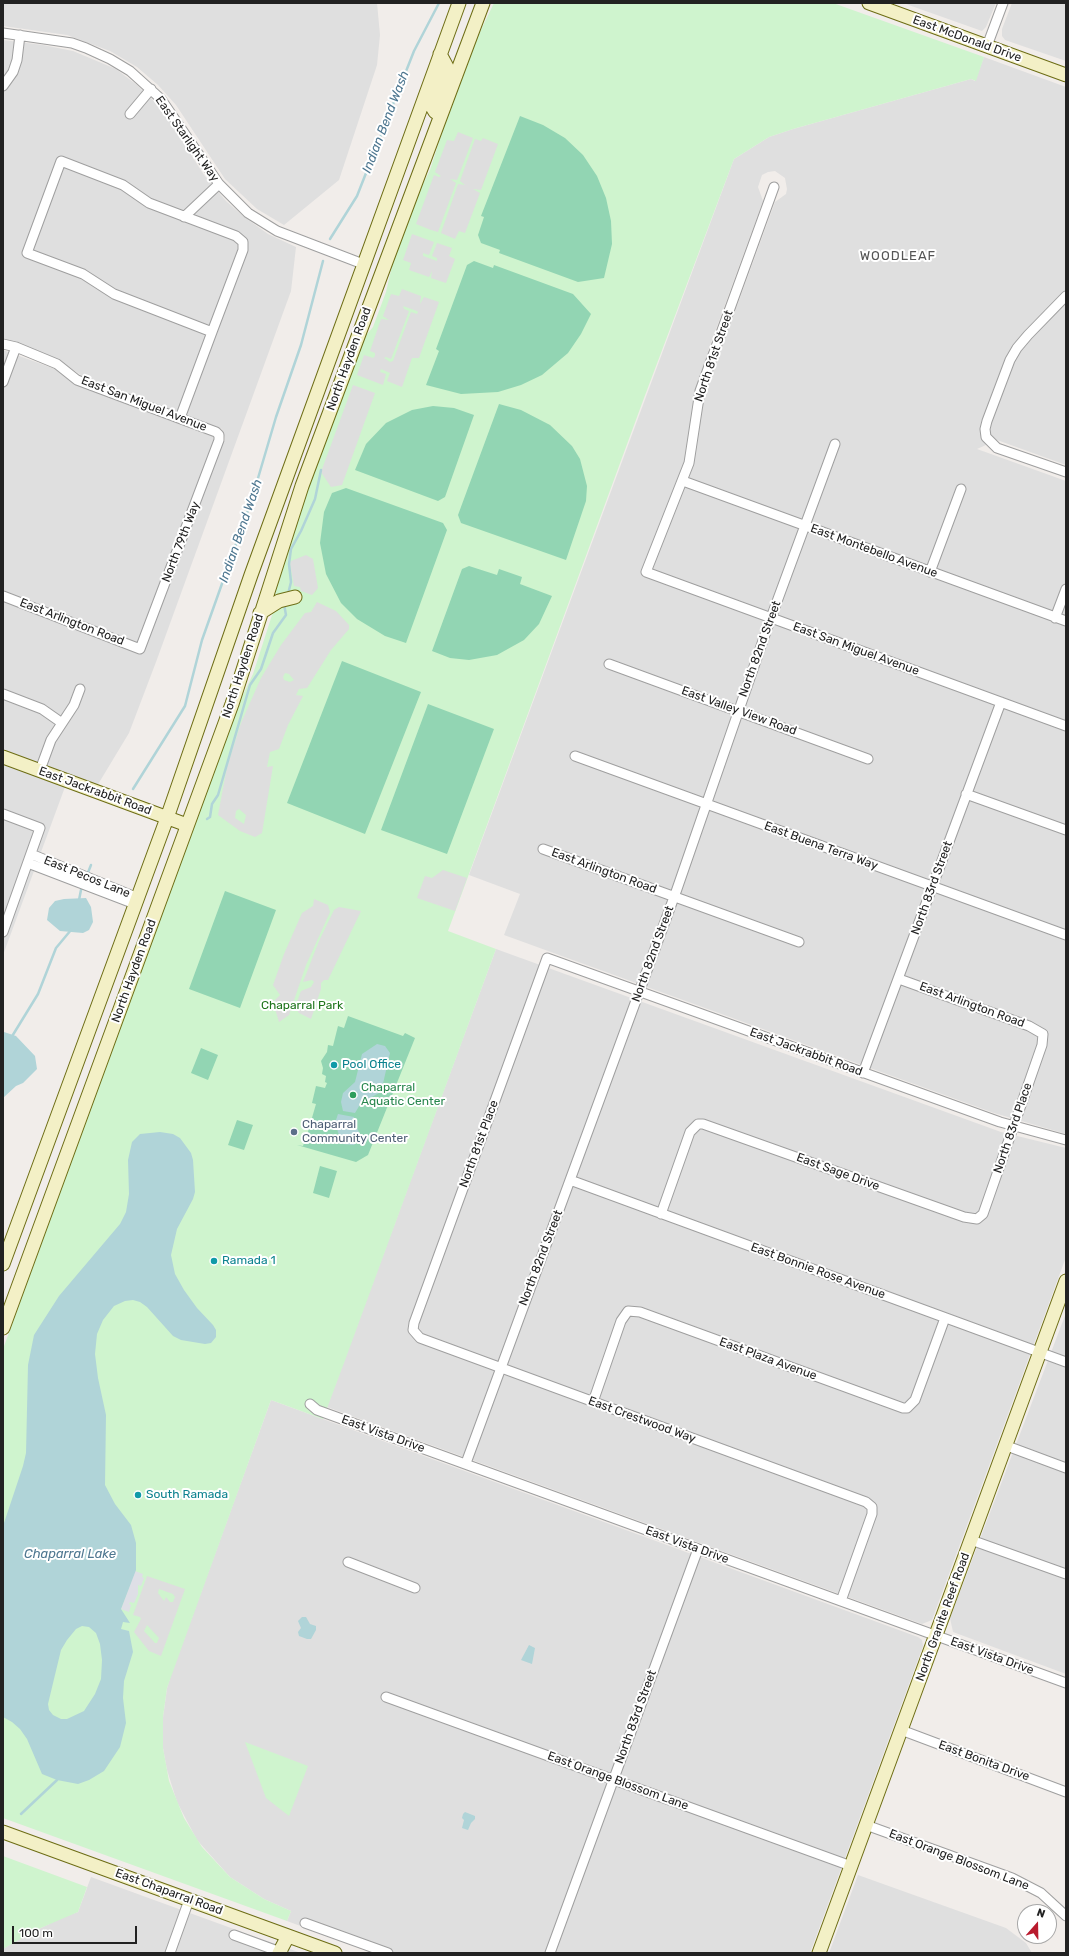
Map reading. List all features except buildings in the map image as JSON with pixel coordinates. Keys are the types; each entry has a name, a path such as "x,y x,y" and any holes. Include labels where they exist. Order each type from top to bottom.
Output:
{"main road":[{"name":"North Hayden Road","path":"3,1264 137,901 251,575 363,264 460,3"},
{"name":"North Hayden Road","path":"3,1328 232,704 302,486 440,114 483,3"},
{"name":"East McDonald Drive","path":"869,3 1066,75"},
{"path":"440,54 446,67 432,107 435,112 440,114"},
{"path":"260,613 279,601 295,597"},
{"name":"East Jackrabbit Road","path":"3,756 188,825"},
{"name":"North Granite Reef Road","path":"819,1953 1007,1446 1066,1281"},
{"name":"East Chaparral Road","path":"3,1832 335,1953"},
{"path":"283,1953 288,1936"}],"street":[{"path":"987,46 1003,3"},
{"name":"East Starlight Way","path":"3,33 60,40 86,48 110,59 130,71 151,89 170,111 219,184 248,213 277,231 363,264"},
{"path":"3,86 13,72 17,60 20,35"},
{"path":"130,114 151,89"},
{"path":"180,418 243,250 243,242 236,236 149,203 124,185 61,161 27,254 83,274 114,294 212,332"},
{"path":"184,216 219,184"},
{"name":"North 81st Street","path":"646,572 682,481 690,456 700,391 774,187"},
{"path":"1066,296 1028,334 1014,354 987,421 986,437 998,448 1066,472"},
{"name":"East San Miguel Avenue","path":"3,344 16,347 57,364 77,380 180,418 216,432 219,435"},
{"path":"3,382 16,347"},
{"name":"North 79th Way","path":"140,649 219,440 219,435"},
{"name":"North 82nd Street","path":"466,1463 499,1368 674,897 738,710 835,444"},
{"name":"East Montebello Avenue","path":"682,481 1066,621"},
{"path":"930,572 961,489"},
{"name":"East San Miguel Avenue","path":"646,572 1066,726"},
{"path":"1055,618 1066,589"},
{"name":"East Arlington Road","path":"3,596 140,649"},
{"name":"East Valley View Road","path":"609,664 738,710 868,759"},
{"path":"40,770 51,740 74,705 80,689"},
{"path":"3,694 42,709 62,723"},
{"name":"North 83rd Street","path":"863,1073 1001,702"},
{"name":"East Buena Terra Way","path":"575,756 1066,935"},
{"path":"966,794 1066,830"},
{"name":"East Pecos Lane","path":"3,814 40,828 31,854 137,901"},
{"name":"East Arlington Road","path":"544,848 799,942"},
{"path":"3,932 31,854"},
{"name":"East Pecos Lane","path":"28,864 137,901"},
{"name":"East Jackrabbit Road","path":"548,958 1000,1122 1066,1140"},
{"name":"North 81st Place","path":"413,1330 414,1323 548,958"},
{"name":"East Arlington Road","path":"899,979 1030,1026 1043,1034"},
{"name":"North 83rd Place","path":"978,1219 986,1208 1042,1045 1043,1034"},
{"name":"East Sage Drive","path":"661,1214 690,1132 698,1124 708,1125 964,1217 978,1219"},
{"name":"East Bonnie Rose Avenue","path":"570,1180 1066,1362"},
{"name":"East Plaza Avenue","path":"593,1402 621,1321 628,1311 640,1312 898,1407 907,1408 915,1400 945,1318"},
{"name":"East Crestwood Way","path":"413,1330 420,1338 499,1368 866,1502 872,1507 872,1514 841,1601"},
{"name":"East Vista Drive","path":"310,1404 317,1410 466,1463 1066,1683"},
{"path":"1007,1446 1066,1468"},
{"path":"972,1540 1066,1574"},
{"name":"North 83rd Street","path":"550,1953 698,1549"},
{"path":"348,1562 415,1588"},
{"name":"East Orange Blossom Lane","path":"386,1696 851,1866"},
{"name":"East Bonita Drive","path":"901,1730 1066,1792"},
{"name":"East Orange Blossom Lane","path":"866,1824 1012,1878 1041,1893 1066,1916"},
{"path":"170,1953 189,1900"},
{"path":"305,1923 388,1953"},
{"path":"234,1935 283,1953"}],"shaded area":[{"path":"3,3 377,3 380,35 377,65 339,180 284,225 257,209 225,179 176,105 158,85 137,67 110,51 67,35 3,26"},
{"path":"903,3 996,3 986,27 982,31"},
{"path":"1012,3 1066,3 1066,61 1005,40 1002,36 1002,29"},
{"path":"3,40 43,45 73,51 116,69 137,85 165,114 204,175 226,201 243,216 268,234 296,247 291,291 156,662 129,733 97,786 3,750 3,350 55,369 79,386 225,441 225,438 222,429 87,379 55,358 3,338"},
{"path":"984,57 1066,87 1066,465 997,440 977,449 1066,481 1066,1134 994,1113 504,935 520,894 469,875 734,159 769,137 793,129 971,79 975,81","holes":["775,171 785,178 787,189 786,194 775,202 719,355 708,351 763,201 758,187 762,175"]},
{"path":"458,132 473,138 457,180 450,179 456,183 438,232 416,224 434,175 439,177 441,176 435,172 447,140 454,141"},
{"path":"483,138 498,144 481,190 473,189 480,193 465,233 459,231 455,239 441,233 458,184 465,185 460,181 475,139 481,141"},
{"path":"412,234 434,242 429,255 423,253 423,256 437,261 437,258 432,256 437,243 452,248 449,256 455,259 446,283 431,278 432,271 429,277 409,270 411,263 403,260"},
{"path":"402,289 421,296 420,304 424,297 439,302 419,358 412,358 402,387 387,381 390,373 381,369 380,372 386,374 383,385 357,375 364,355 373,358 375,356 375,353 370,351 381,319 389,320 383,316 391,294 399,296","holes":["403,306 417,311 417,314 411,312 393,361 390,362 384,358 386,357 391,359 409,311 404,309"]},
{"path":"353,385 375,393 342,485 331,487 321,472"},
{"path":"306,555 313,559 318,588 312,595 301,591 300,587 294,586 290,564 291,561"},
{"path":"317,602 336,611 349,625 349,629 331,650 307,688 299,689 296,695 303,696 288,725 279,749 270,752 267,767 273,766 262,833 255,837 240,831 218,815 227,767 241,723 261,678 281,645 305,613 311,612","holes":["285,673 289,674 294,680 290,682 284,680 283,677","239,809 246,815 244,824 235,818 236,811"]},
{"path":"3,764 65,787 3,955"},
{"path":"443,870 467,878 455,911 417,898 425,876 432,878"},
{"path":"314,899 328,905 330,912 306,965 289,1015 279,1022 273,1002 280,995 273,985 284,954 302,913 313,906"},
{"path":"339,907 361,911 328,980 324,980 321,983 321,989 311,1019 299,1013 295,1007 301,991 311,987 314,982 312,980 303,982 319,941 334,910"},
{"path":"496,949 1001,1132 1066,1148 1066,1257 932,1620 922,1624 327,1407"},
{"path":"1066,1313 1066,1674 953,1632 950,1618"},
{"path":"271,1400 918,1637 922,1640 923,1646 810,1953 373,1953 287,1921 291,1911 264,1899 230,1877 197,1840 177,1802 167,1770 163,1748 163,1717 167,1688 172,1672"},
{"path":"135,1571 143,1574 142,1577 144,1578 141,1586 138,1585 138,1594 134,1603 130,1602 129,1604 131,1605 129,1612 121,1609"},
{"path":"147,1576 185,1589 161,1656 149,1651 134,1632 141,1619 140,1617 133,1615","holes":["159,1589 173,1594 175,1597 173,1602 170,1602 166,1597 164,1601 158,1593","147,1625 159,1638 157,1643 155,1643 144,1631"]},
{"path":"858,1875 1006,1928 1017,1936 1017,1944 1027,1944 1032,1953 829,1953"},
{"path":"91,1877 301,1953 3,1953 3,1949 21,1938 63,1917 78,1912"}],"green space":[{"name":"Chaparral Park","path":"494,3 833,3 984,57 976,81 971,79 793,129 769,137 734,159 644,398 448,931 496,949 344,1363 323,1419 271,1400 167,1688 163,1717 163,1748 169,1781 184,1818 202,1847 230,1877 264,1899 291,1911 287,1921 3,1818 3,1349 186,847 241,699 253,674 273,612 278,575 295,524 363,339 373,327 386,292 394,257 413,204 430,170 454,95 479,34"},
{"path":"520,116 543,125 565,138 583,155 597,176 606,198 611,221 612,244 604,278 578,282 499,253 500,250 481,243 478,235 484,217 481,216"},
{"path":"474,261 493,268 494,265 573,294 591,314 581,334 568,353 542,375 521,385 498,392 461,394 426,385 439,351 436,349 467,265"},
{"path":"499,404 521,410 550,425 572,446 580,459 587,486 586,501 566,560 461,523 458,515"},
{"path":"433,406 454,408 474,415 445,497 438,501 355,470 366,444 386,423 412,410"},
{"path":"346,488 443,523 447,530 406,643 385,636 357,619 341,603 326,574 320,543 324,512 332,493"},
{"path":"469,566 497,575 499,569 522,577 520,584 552,596 539,624 524,640 497,655 469,660 450,658 432,651 462,569"},
{"path":"342,661 421,692 365,834 287,803"},
{"path":"428,704 494,729 447,854 381,830"},
{"path":"225,891 276,910 240,1008 189,989"},
{"name":"Chaparral Aquatic Center","path":"348,1016 403,1036 405,1033 415,1038 368,1155 356,1162 297,1145 303,1146 304,1143 309,1144 311,1136 307,1135 316,1104 312,1103 316,1086 325,1088 327,1083 325,1082 326,1076 322,1074 323,1068 321,1061 327,1052 328,1045 333,1046 338,1026 344,1028"},
{"path":"201,1048 218,1055 208,1080 191,1073"},
{"path":"237,1120 253,1125 244,1150 228,1145"},
{"path":"320,1166 337,1171 329,1198 313,1193"},
{"path":"245,1742 308,1766 289,1816 266,1798"},
{"path":"3,1856 87,1887 78,1912 36,1930 3,1949"}],"water":[{"path":"86,898 91,907 93,922 89,930 83,933 60,931 47,920 49,908 55,901"},
{"path":"3,1033 16,1036 35,1056 37,1069 23,1083 16,1086 3,1098"},
{"path":"377,1044 385,1046 390,1053 382,1088 379,1093 361,1103 355,1113 343,1111 341,1102 343,1093 355,1082 362,1054"},
{"path":"338,1114 354,1117 355,1124 360,1134 358,1141 354,1145 342,1144 335,1123"},
{"name":"Chaparral Lake","path":"160,1132 173,1134 180,1138 191,1153 193,1160 195,1192 193,1199 177,1229 171,1255 175,1274 197,1308 213,1325 216,1330 216,1337 211,1343 205,1344 181,1340 173,1336 147,1307 140,1302 133,1300 125,1301 114,1306 103,1320 97,1334 95,1354 98,1378 106,1415 105,1485 115,1504 131,1525 136,1543 136,1570 121,1609 130,1623 123,1622 121,1629 129,1631 133,1652 124,1681 123,1698 126,1723 120,1747 104,1771 89,1780 78,1784 57,1780 42,1774 27,1739 20,1729 3,1717 3,1526 26,1453 28,1365 34,1335 59,1296 120,1224 126,1212 129,1194 128,1160 132,1142 140,1134","holes":["82,1626 89,1627 96,1633 100,1644 102,1660 101,1679 95,1694 84,1711 67,1719 61,1719 53,1715 49,1710 48,1704 61,1650 76,1629"]},
{"path":"302,1617 306,1617 310,1624 316,1626 316,1630 311,1639 299,1636 298,1632 301,1628 298,1621"},
{"path":"529,1645 535,1648 532,1664 521,1660"},
{"path":"465,1812 475,1816 475,1819 471,1823 468,1830 462,1828 464,1820 462,1818"}],"waterway":[{"name":"Indian Bend Wash","path":"330,239 357,196 414,51 439,3"},
{"name":"Indian Bend Wash","path":"133,789 185,706 202,640 251,502 276,417 301,345 323,261"},
{"path":"288,594 291,582 289,564 291,549 301,531 315,499 321,470"},
{"path":"207,819 210,817 212,804 218,795 250,685 261,669 273,633 286,615 284,604"},
{"name":"Indian Bend Wash","path":"87,875 91,865"},
{"name":"Indian Bend Wash","path":"79,900 82,885"},
{"name":"Indian Bend Wash","path":"11,1038 38,994 56,948 71,930"},
{"path":"21,1814 57,1780"}],"place":[{"name":"Pool Office","path":"334,1065"},
{"name":"Chaparral Aquatic Center","path":"353,1095"},
{"name":"Chaparral Community Center","path":"294,1132"},
{"name":"Ramada 1","path":"214,1261"},
{"name":"South Ramada","path":"138,1495"}],"district":[{"name":"WOODLEAF","path":"898,256"}]}
